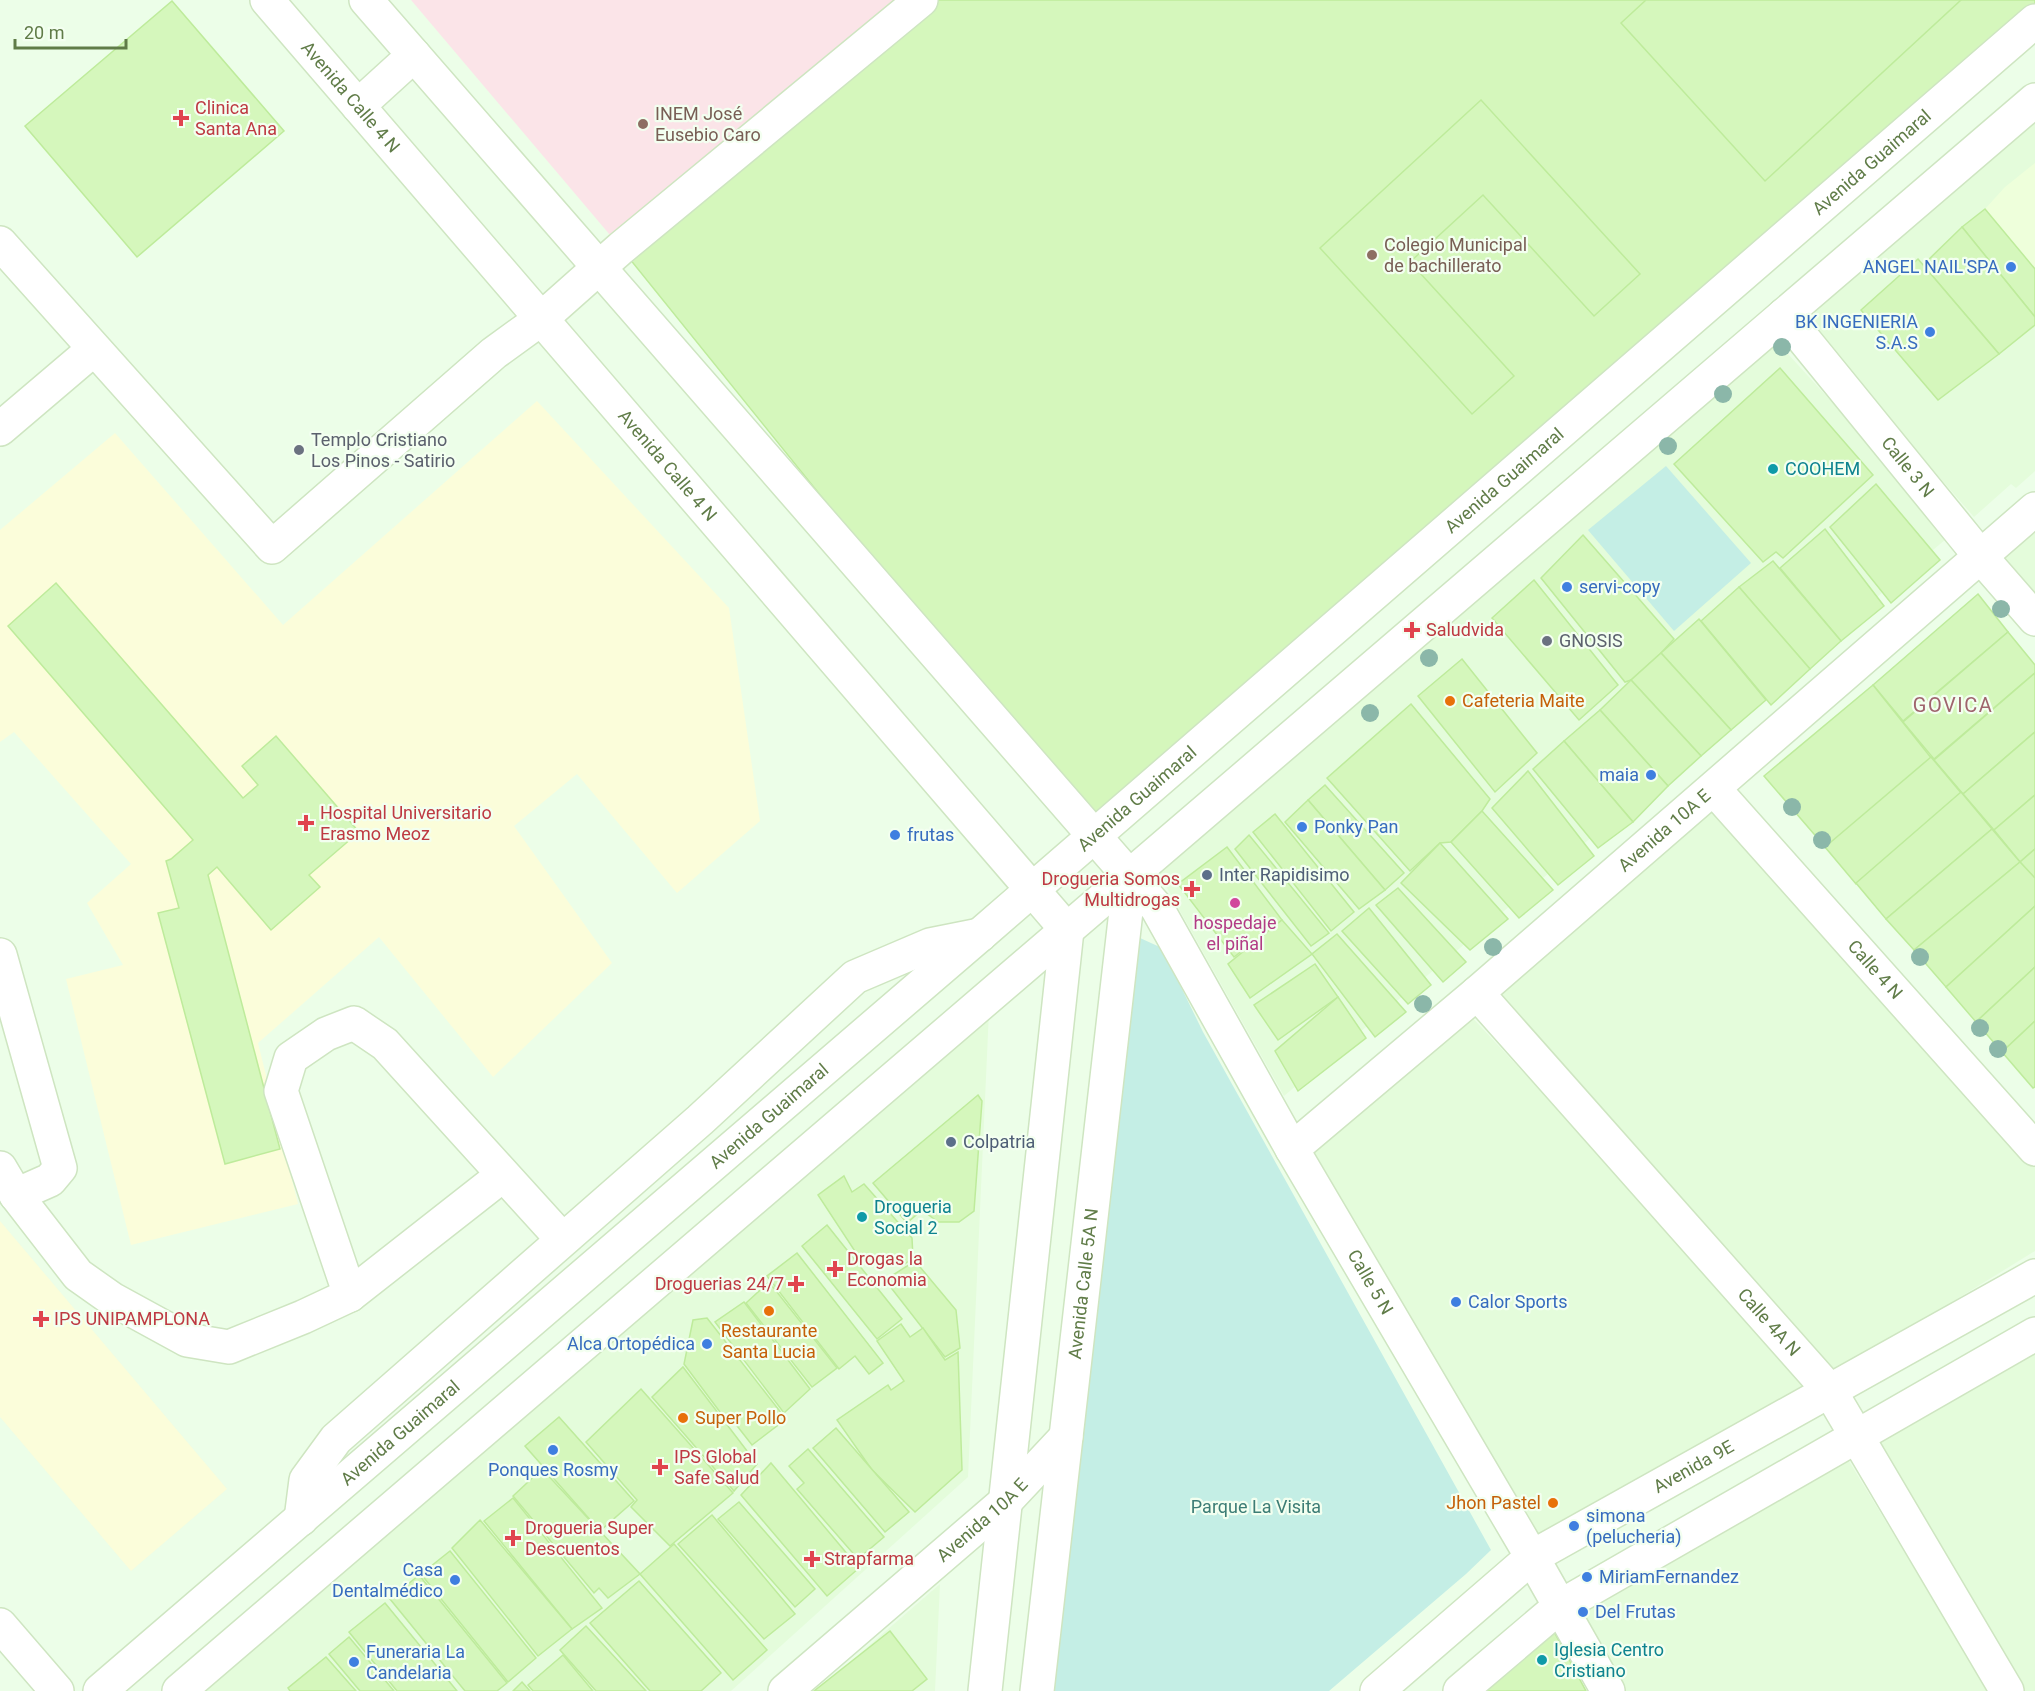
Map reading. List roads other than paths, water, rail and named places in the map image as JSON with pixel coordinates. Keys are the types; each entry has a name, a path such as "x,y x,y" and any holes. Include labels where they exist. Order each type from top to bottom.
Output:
{"street":[{"name":"Avenida Calle 4 N","path":"267,0 1067,930"},
{"path":"366,0 1130,876"},
{"path":"0,243 272,547 494,353 541,319 599,267 921,0"},
{"name":"Avenida Guaimaral","path":"100,1691 1095,836 2035,21"},
{"path":"358,106 414,55"},
{"path":"179,1691 2035,100"},
{"name":"Calle 3 N","path":"1784,315 2035,619"},
{"path":"0,429 94,348"},
{"name":"Avenida 10A E","path":"1293,1149 1714,789 2035,509"},
{"name":"Calle 4 N","path":"1714,789 2035,1149"},
{"name":"Calle 5 N","path":"1130,876 1157,908 1293,1149 1608,1691"},
{"name":"Avenida Calle 5A N","path":"1037,1691 1130,876"},
{"path":"985,1691 1067,930"},
{"path":"301,1519 306,1480 336,1439 700,1120 855,977 930,945 981,934"},
{"path":"0,955 60,1168 50,1180 8,1181"},
{"name":"Calle 4A N","path":"1477,993 1830,1391 2007,1691"},
{"path":"350,1295 280,1090 291,1058 326,1034 354,1023 385,1044 562,1239"},
{"path":"8,1181 78,1275 112,1299 187,1340 229,1347 350,1295 503,1175"},
{"name":"Avenida 9E","path":"1377,1691 1532,1557 2035,1276"},
{"path":"1460,1691 1559,1607 2035,1334"},
{"name":"Avenida 10A E","path":"785,1691 1005,1502 1066,1437"},
{"path":"0,1625 57,1691"}],"place":[{"name":"Clinica Santa Ana","path":"181,118"},
{"name":"INEM José Eusebio Caro","path":"643,124"},
{"name":"Colegio Municipal de bachillerato","path":"1372,255"},
{"name":"ANGEL NAIL'SPA","path":"2011,267"},
{"name":"BK INGENIERIA S.A.S","path":"1930,332"},
{"name":"Templo Cristiano Los Pinos - Satirio","path":"299,450"},
{"name":"COOHEM","path":"1773,469"},
{"name":"servi-copy","path":"1567,587"},
{"name":"Saludvida","path":"1412,630"},
{"name":"GNOSIS","path":"1547,641"},
{"name":"Cafeteria Maite","path":"1450,701"},
{"name":"maia","path":"1651,775"},
{"name":"Hospital Universitario Erasmo Meoz","path":"306,823"},
{"name":"Ponky Pan","path":"1302,827"},
{"name":"frutas","path":"895,835"},
{"name":"Inter Rapidisimo","path":"1207,875"},
{"name":"Drogueria Somos Multidrogas","path":"1192,889"},
{"name":"hospedaje el piñal","path":"1235,903"},
{"name":"Colpatria","path":"951,1142"},
{"name":"Drogueria Social 2","path":"862,1217"},
{"name":"Drogas la Economia","path":"835,1269"},
{"name":"Droguerias 24/7","path":"796,1284"},
{"name":"Calor Sports","path":"1456,1302"},
{"name":"Restaurante Santa Lucia","path":"769,1311"},
{"name":"IPS UNIPAMPLONA","path":"41,1319"},
{"name":"Alca Ortopédica","path":"707,1344"},
{"name":"Super Pollo","path":"683,1418"},
{"name":"Ponques Rosmy","path":"553,1450"},
{"name":"IPS Global Safe Salud","path":"660,1467"},
{"name":"Jhon Pastel","path":"1553,1503"},
{"name":"simona (pelucheria)","path":"1574,1526"},
{"name":"Drogueria Super Descuentos","path":"513,1538"},
{"name":"Strapfarma","path":"812,1559"},
{"name":"MiriamFernandez","path":"1587,1577"},
{"name":"Casa Dentalmédico","path":"455,1580"},
{"name":"Del Frutas","path":"1583,1612"},
{"name":"Iglesia Centro Cristiano","path":"1542,1660"},
{"name":"Funeraria La Candelaria","path":"354,1662"}],"district":[{"name":"GOVICA","path":"1953,705"}],"park label":[{"name":"Parque La Visita","path":"1256,1507"}]}
